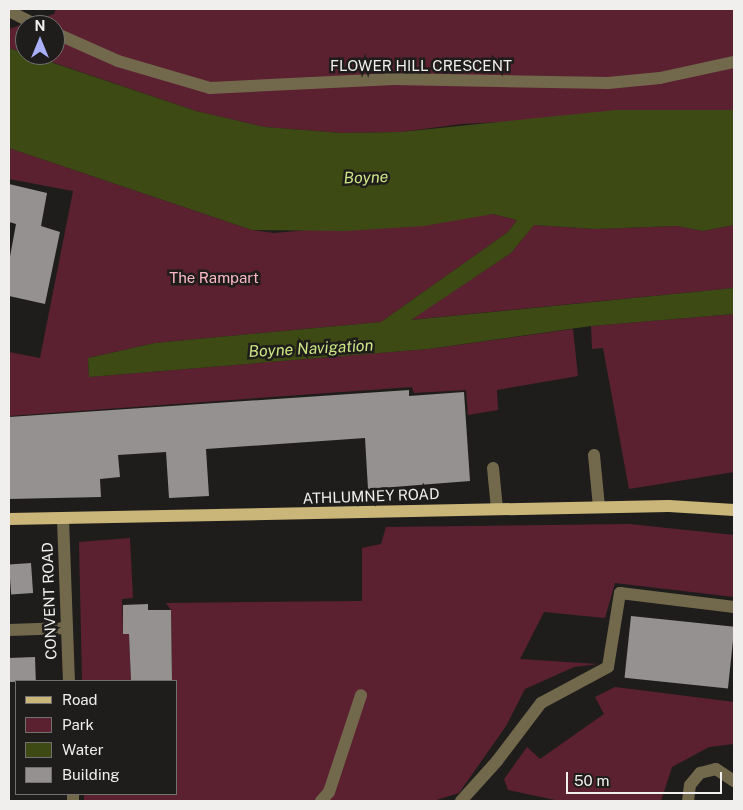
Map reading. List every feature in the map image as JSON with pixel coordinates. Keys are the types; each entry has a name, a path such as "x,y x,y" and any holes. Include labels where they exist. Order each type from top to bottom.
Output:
{"main road":[{"name":"ATHLUMNEY ROAD","path":"9,519 599,507 734,510"}],"street":[{"name":"FLOWER HILL CRESCENT","path":"65,38 118,62 210,88 394,79 608,83 660,78 734,62"},
{"path":"594,455 599,507"},
{"path":"493,468 497,509"},
{"name":"CONVENT ROAD","path":"63,519 69,680"},
{"path":"461,801 497,762 541,702 608,667 620,593 734,607"},
{"path":"9,630 67,628"},
{"path":"321,801 329,792 361,695"},
{"path":"688,801 690,785 700,773 716,770 734,781"}],"green space":[{"path":"56,9 734,9 734,110 462,124 401,132 342,133 265,127 196,111 60,65 65,65 65,15 51,15 54,14"},
{"path":"15,27 15,50 9,48 9,29"},
{"name":"The Rampart","path":"9,148 252,230 274,233 493,214 517,220 508,232 381,322 155,343 88,358 89,377 428,349 573,329 578,376 497,390 498,410 468,415 466,390 414,393 412,387 9,416 9,352 40,358 73,191 9,179"},
{"path":"534,225 595,229 677,226 703,231 734,225 734,288 410,320 511,253"},
{"path":"734,314 734,472 629,489 603,348 592,349 591,326"},
{"path":"629,524 734,535 734,597 615,583 605,618 544,612 520,659 598,664 574,667 525,689 506,726 459,793 433,801 84,801 84,795 178,795 178,680 172,680 171,610 166,603 362,601 362,548 381,544 386,527"},
{"path":"130,538 133,598 122,599 123,634 129,634 131,680 82,680 79,542"},
{"path":"615,687 734,702 734,744 709,747 672,767 661,801 560,801 508,790 504,779 527,747 540,759 604,714 595,697"}],"water":[{"path":"9,48 15,50 15,65 59,65 196,111 265,127 342,133 401,132 616,110 734,110 734,225 703,231 677,226 595,229 534,225 511,253 411,320 734,288 734,314 591,326 428,349 89,377 88,358 155,343 381,322 508,232 517,220 493,214 424,226 346,231 252,230 9,148"}],"building":[{"path":"9,184 47,193 41,226 60,232 45,304 9,296 9,262 16,224 9,222"},
{"path":"409,390 409,396 464,392 470,481 368,489 365,438 206,449 209,496 169,498 166,452 118,455 120,477 100,479 101,497 9,499 9,417"},
{"path":"31,563 33,593 11,594 9,565"},
{"path":"148,604 148,610 171,610 172,680 131,680 129,634 123,634 123,605"},
{"path":"631,616 734,627 728,689 625,678"},
{"path":"35,657 36,680 15,680 15,682 10,682 9,658"}],"water label":[{"name":"Boyne","path":"366,178"},
{"name":"Boyne Navigation","path":"311,349"}]}
